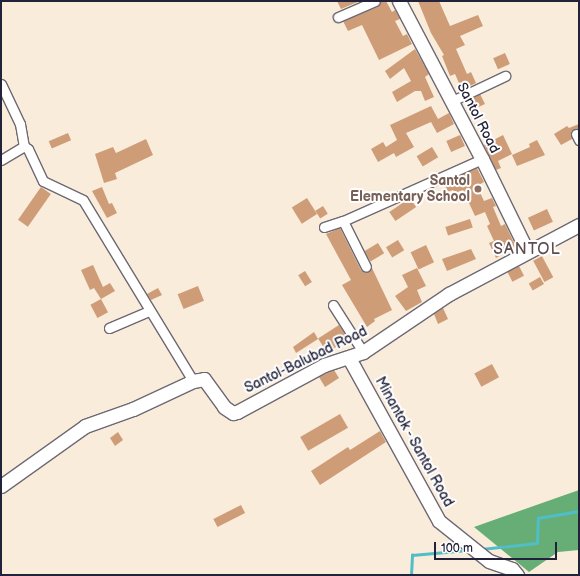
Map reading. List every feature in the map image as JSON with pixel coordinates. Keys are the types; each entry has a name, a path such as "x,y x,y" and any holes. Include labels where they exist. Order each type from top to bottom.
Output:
{"street":[{"path":"338,17 375,1"},
{"name":"Santol Road","path":"399,1 482,159 527,251"},
{"path":"452,102 505,76"},
{"path":"1,84 20,124 24,146 28,149 43,181 83,200 149,311 194,381 133,409 85,426 1,486"},
{"path":"1,160 24,146"},
{"path":"324,227 343,221 482,159"},
{"path":"343,221 366,267"},
{"name":"Santol-Balubad Road","path":"194,381 204,379 224,407 233,413 324,365 349,358 363,352 449,294 527,251 579,225"},
{"path":"333,305 363,352"},
{"path":"109,328 149,311"},
{"name":"Minantok - Santol Road","path":"349,358 439,521 489,561 512,569 517,575"}],"green space":[{"path":"579,490 579,550 558,552 529,572 474,527"}],"building":[{"path":"337,1 360,1 341,9"},
{"path":"381,1 386,1 392,12 395,10 400,19 395,21 403,36 407,34 412,44 379,60 362,25 348,31 343,21 377,7"},
{"path":"418,1 439,1 450,26 478,15 483,26 460,36 465,45 456,49 467,74 471,72 476,83 462,90 455,74 450,76 442,56 444,55 431,33"},
{"path":"415,49 429,74 425,77 434,97 425,101 421,91 415,91 397,102 392,92 411,81 404,68 390,79 385,71"},
{"path":"505,53 510,64 498,69 493,58"},
{"path":"480,94 485,104 470,111 466,103"},
{"path":"431,106 438,119 449,113 454,124 437,133 431,122 406,133 414,147 396,157 394,153 378,162 371,149 383,142 386,147 397,140 390,125"},
{"path":"579,124 579,129 571,131 572,139 561,145 554,134 567,126 569,128"},
{"path":"68,133 71,140 52,149 49,141"},
{"path":"460,135 465,146 451,152 446,141"},
{"path":"503,135 512,154 498,161 501,168 496,170 484,145"},
{"path":"146,139 153,155 115,173 117,179 104,183 95,154 113,147 116,153"},
{"path":"537,140 545,155 517,166 512,155 530,147 529,144"},
{"path":"432,147 438,157 423,167 417,156"},
{"path":"477,168 484,182 477,186 484,201 492,198 496,206 493,207 501,226 505,224 516,247 496,258 489,243 494,241 487,226 490,224 485,212 475,216 463,190 455,193 453,190 448,192 444,183"},
{"path":"41,187 51,194 28,227 18,220"},
{"path":"102,187 109,204 112,203 117,213 107,218 92,191"},
{"path":"307,198 317,214 302,224 292,208"},
{"path":"410,198 416,207 395,221 389,212"},
{"path":"323,206 328,214 320,218 315,211"},
{"path":"547,209 553,222 534,231 528,218"},
{"path":"470,219 473,228 448,236 445,227"},
{"path":"340,228 361,270 366,273 372,268 392,310 374,319 375,321 367,327 342,285 351,280 326,234"},
{"path":"398,240 404,250 392,257 386,247"},
{"path":"378,243 384,253 370,262 364,251"},
{"path":"426,245 434,262 419,269 411,252"},
{"path":"471,249 476,259 447,271 442,259"},
{"path":"542,256 553,277 544,282 533,261"},
{"path":"93,265 103,287 110,283 115,291 101,299 94,288 90,290 81,270"},
{"path":"519,266 524,276 512,282 507,272"},
{"path":"417,268 426,286 417,290 422,302 406,311 395,296 408,287 402,275"},
{"path":"305,271 312,282 305,286 298,275"},
{"path":"540,277 544,284 533,290 529,284"},
{"path":"198,286 204,301 184,309 178,294"},
{"path":"158,288 162,295 151,300 147,294"},
{"path":"101,299 108,312 97,318 90,305"},
{"path":"443,308 448,319 438,324 434,314"},
{"path":"339,325 348,339 327,353 318,339"},
{"path":"314,332 318,339 296,353 293,347"},
{"path":"492,364 499,377 481,387 474,373"},
{"path":"334,370 339,378 325,387 319,377"},
{"path":"340,414 348,428 308,451 300,437"},
{"path":"380,431 386,442 320,485 311,471 348,447 350,450"},
{"path":"118,432 123,440 115,446 110,438"},
{"path":"241,505 245,513 217,527 213,519"}],"waterway":[{"path":"481,549 537,543 538,518 579,511"},
{"path":"411,575 412,555 468,550"}],"place":[{"name":"Santol Elementary School","path":"478,189"}],"district":[{"name":"SANTOL","path":"527,250"}]}
